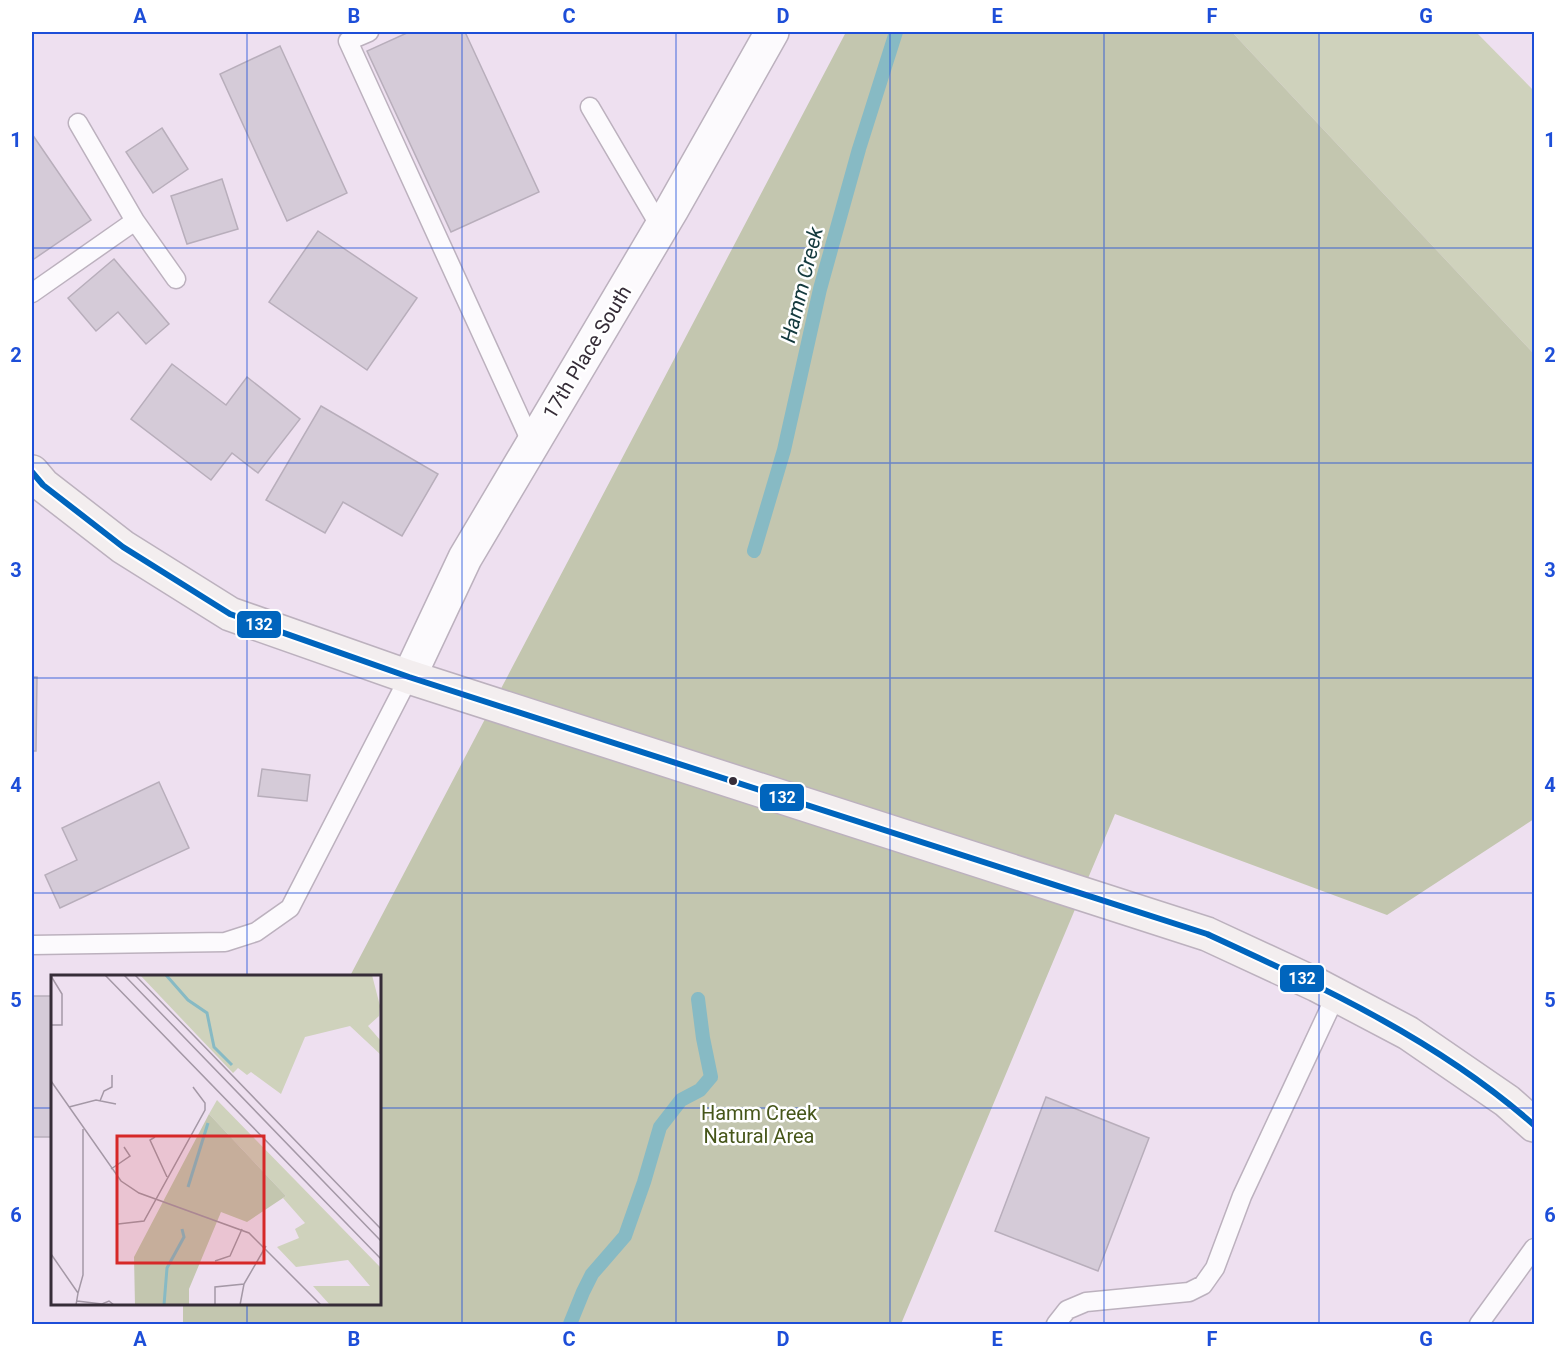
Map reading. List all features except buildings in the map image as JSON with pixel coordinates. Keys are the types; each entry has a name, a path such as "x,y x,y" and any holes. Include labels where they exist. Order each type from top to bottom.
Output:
{"main road":[{"path":"32,472 43,485 123,547 230,614 409,677 1207,934 1407,1033 1507,1101 1534,1125"}],"street":[{"name":"17th Place South","path":"409,677 465,558 661,228 772,32"}],"lane":[{"path":"369,32 348,40 532,444"},
{"path":"590,107 661,228"},
{"path":"78,123 135,221 176,279"},
{"path":"32,293 135,221"},
{"path":"32,945 225,942 256,932 290,908 409,677"},
{"path":"1056,1324 1067,1310 1086,1302 1189,1292 1203,1285 1215,1268 1242,1196 1336,996"},
{"path":"1479,1324 1534,1248"}],"green space":[{"name":"Hamm Creek Natural Area","path":"846,32 1232,32 1534,354 1534,819 1387,915 1115,814 901,1324 183,1324 183,1305 381,1305 381,975 351,975"},
{"path":"1232,32 1476,32 1534,91 1534,354"}],"waterway":[{"name":"Hamm Creek","path":"754,551 784,450 820,289 859,149 896,32"},
{"name":"Hamm Creek","path":"570,1324 592,1274 625,1236 660,1127 681,1100 700,1090 711,1077 698,999"}],"transit line":[{"name":"132","path":"32,472 43,485 123,547 230,614 409,677 1207,934 1378,1017 1459,1067 1534,1125"}]}
